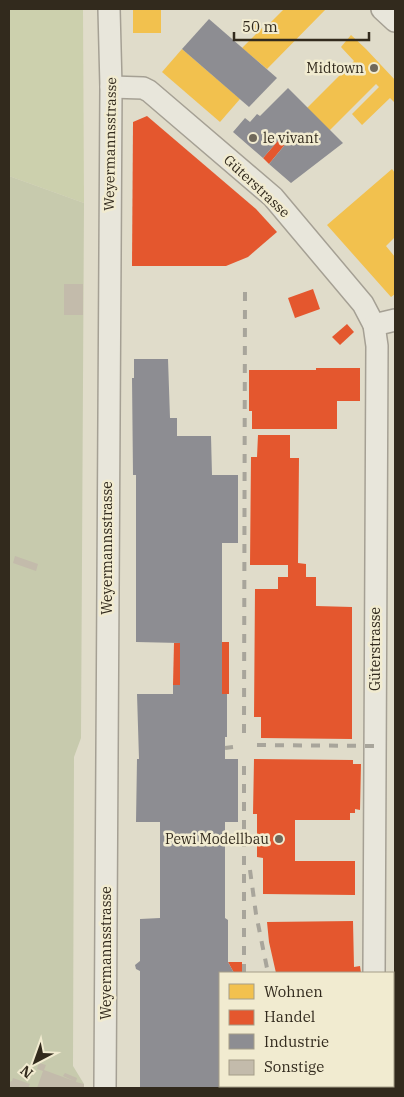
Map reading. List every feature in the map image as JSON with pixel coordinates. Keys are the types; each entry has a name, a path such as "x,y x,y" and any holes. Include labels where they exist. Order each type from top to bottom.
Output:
{"street":[{"name":"Weyermannsstrasse","path":"105,1088 110,9"},
{"path":"382,9 395,21"},
{"name":"Güterstrasse","path":"110,87 143,88 147,90 265,189 356,294 374,325 377,346 374,972"},
{"path":"374,325 395,320"}],"green space":[{"path":"9,9 83,9 84,203 9,176"},
{"path":"9,176 84,203 81,738 74,757 73,1066 84,1084 84,1088 9,1088"}],"building: Wohnen":[{"path":"133,9 161,9 161,33 133,33"},
{"path":"284,9 326,9 267,69 242,48 256,34 249,28 255,22 263,30"},
{"path":"351,35 395,80 395,101 390,98 362,125 352,114 379,87 376,84 329,131 307,108 354,61 341,47"},
{"path":"182,49 240,99 220,122 162,72"},
{"path":"392,169 395,173 395,237 386,246 395,257 395,294 391,297 327,225"}],"building: Handel":[{"path":"147,116 256,209 277,232 248,257 226,266 132,266 133,122"},
{"path":"282,136 288,141 269,164 263,158"},
{"path":"313,289 320,309 295,318 288,298"},
{"path":"347,324 354,332 340,345 332,337"},
{"path":"316,368 360,368 360,401 337,401 337,429 252,429 252,411 249,411 249,370 316,370"},
{"path":"258,435 290,435 290,458 299,458 298,563 306,564 306,577 316,577 316,606 352,607 352,739 261,738 261,717 254,717 255,589 278,589 278,577 288,577 288,565 250,565 251,457 257,457"},
{"path":"222,642 229,642 229,694 222,694"},
{"path":"174,643 180,643 180,685 173,685"},
{"path":"254,759 353,760 353,764 361,764 360,810 355,809 355,813 350,813 350,820 295,820 295,861 355,861 355,895 263,894 263,858 257,857 257,814 253,814"},
{"path":"353,921 354,967 360,966 361,972 276,972 267,922"},
{"path":"228,962 242,962 242,972 233,972"}],"building: Industrie":[{"path":"209,19 277,78 249,107 182,49"},
{"path":"288,88 343,143 291,183 269,164 288,141 282,136 263,158 233,132 245,118 250,122 257,114 260,116"},
{"path":"134,359 168,359 170,418 177,418 177,436 211,436 212,475 238,475 238,543 222,543 222,694 227,694 225,759 238,759 238,822 225,822 225,918 228,920 228,962 233,972 219,972 219,1087 230,1088 140,1088 140,971 136,969 135,965 140,961 140,919 160,918 160,822 136,822 137,759 139,759 137,694 173,694 173,685 180,685 180,643 136,642 136,475 133,475 132,378 134,378"}],"building: Sonstige":[{"path":"64,284 83,284 83,315 64,315"},
{"path":"15,556 38,564 36,571 13,563"},
{"path":"39,1063 46,1065 44,1070 74,1081 63,1076 65,1073 77,1078 76,1082 84,1084 84,1088 37,1088 43,1071 37,1069"},
{"path":"13,1078 30,1084 28,1088 9,1088 9,1082"}],"railway":[{"path":"244,733 245,291"},
{"path":"257,745 375,746"},
{"path":"225,748 233,747"},
{"path":"244,757 244,972"},
{"path":"250,870 256,914 268,972"}],"place":[{"name":"Midtown","path":"374,68"},
{"name":"le vivant","path":"253,138"},
{"name":"Pewi Modellbau","path":"279,839"}]}
